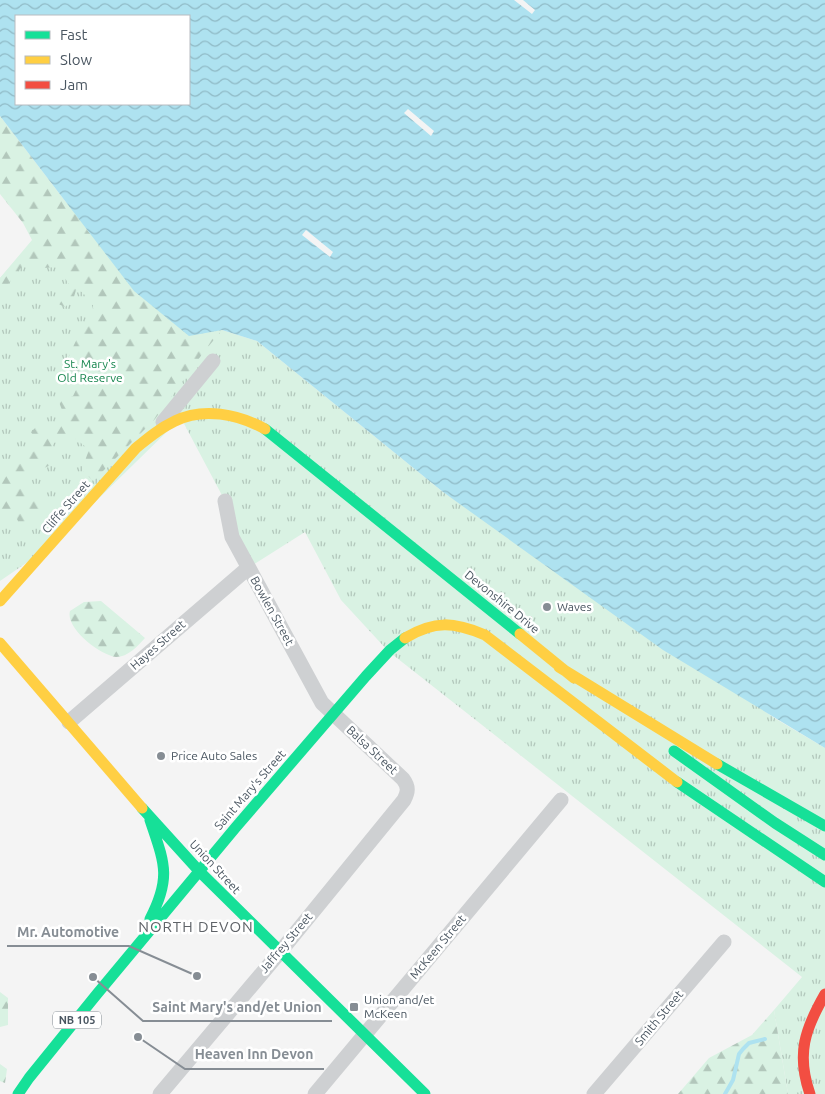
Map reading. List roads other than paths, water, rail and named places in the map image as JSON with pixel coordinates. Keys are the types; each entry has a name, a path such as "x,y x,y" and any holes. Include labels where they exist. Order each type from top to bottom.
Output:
{"main road":[{"name":"Devonshire Drive","path":"154,433 181,418 207,414 235,416 262,427 560,667 690,764 825,855"},
{"name":"Cliffe Street","path":"0,601 136,448 154,433"},
{"path":"3,580 48,548"},
{"path":"334,714 388,651 406,637 424,628 442,624 461,625 485,635 686,789 825,882"},
{"name":"Union Street","path":"0,643 212,886 425,1094"},
{"path":"0,659 23,671"},
{"path":"560,667 685,746 825,826"},
{"name":"Saint Mary's Street","path":"18,1094 136,946 334,714"},
{"path":"136,946 158,905 165,873 149,816"},
{"path":"810,1094 804,1081 802,1059 804,1036 813,1014 825,994"}],"street":[{"path":"154,433 213,361"},
{"name":"Bowlen Street","path":"225,501 232,537 322,703 334,714"},
{"name":"Hayes Street","path":"69,722 248,568"},
{"name":"Balsa Street","path":"334,714 403,780 408,789"},
{"name":"Jaffrey Street","path":"160,1094 280,952 404,800 408,789"},
{"name":"McKeen Street","path":"315,1094 561,800"},
{"name":"Smith Street","path":"594,1094 724,942"}],"water":[{"path":"0,0 514,0 532,14 535,10 523,0 825,0 825,748 663,650 443,492 257,341 222,330 189,336 134,291 0,116","holes":["408,109 434,131 431,136 404,113","306,230 333,252 330,257 302,235"]}],"waterway":[{"path":"725,1094 733,1080 739,1054 749,1043 765,1039"}],"place":[{"name":"Waves","path":"547,607"},
{"name":"Price Auto Sales","path":"161,756"},
{"name":"Mr. Automotive","path":"197,976"},
{"name":"Saint Mary's and/et Union","path":"93,977"},
{"name":"Union and/et McKeen","path":"354,1007"},
{"name":"Heaven Inn Devon","path":"138,1037"}],"district":[{"name":"NORTH DEVON","path":"196,927"}],"park label":[{"name":"St. Mary's Old Reserve","path":"90,371"}]}
